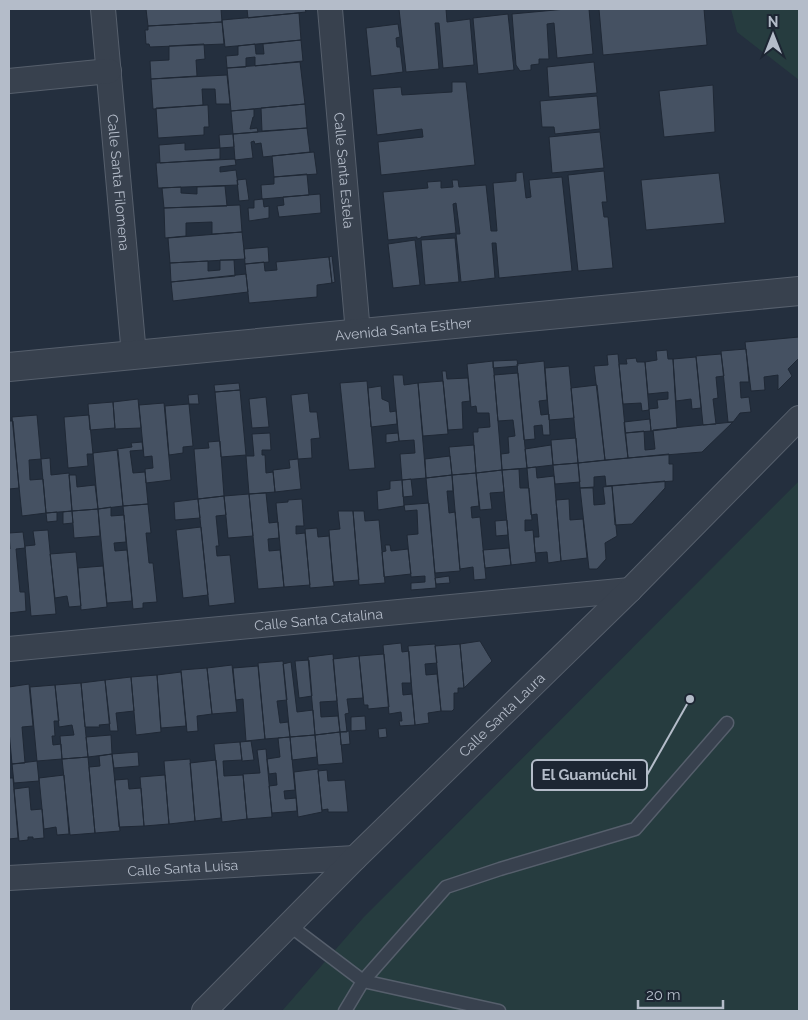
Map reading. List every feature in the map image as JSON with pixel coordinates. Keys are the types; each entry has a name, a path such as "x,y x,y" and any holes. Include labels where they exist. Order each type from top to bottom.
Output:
{"street":[{"name":"Calle Santa Filomena","path":"103,9 134,355"},
{"name":"Calle Santa Estela","path":"330,9 358,333"},
{"path":"9,81 109,71"},
{"name":"Avenida Santa Esther","path":"9,367 799,291"},
{"name":"Calle Santa Laura","path":"204,1011 355,858 630,590 799,418"},
{"name":"Calle Santa Catalina","path":"9,649 630,590"},
{"name":"Calle Santa Luisa","path":"9,878 355,858"}],"lane":[{"path":"346,1011 363,981 446,888 500,869 635,829 727,723"},
{"path":"289,925 363,981 499,1011"}],"green space":[{"path":"731,9 799,9 799,80 737,32"},
{"path":"799,481 799,1011 282,1011 363,918"}],"building":[{"path":"146,9 221,9 222,22 148,26"},
{"path":"247,9 305,9 306,12 248,18"},
{"path":"399,9 446,9 447,22 470,19 474,65 443,68 439,23 435,23 439,69 406,72"},
{"path":"589,9 593,54 557,58 554,23 547,24 549,59 539,59 539,64 531,65 531,70 520,71 516,65 512,14"},
{"path":"599,9 704,9 707,45 603,55"},
{"path":"299,13 301,40 225,47 222,20"},
{"path":"508,14 514,70 478,74 473,18"},
{"path":"222,22 224,44 150,47 149,44 146,44 145,30 148,30 148,26"},
{"path":"398,24 400,37 396,38 397,47 400,47 403,72 371,76 366,28"},
{"path":"301,40 303,61 255,66 255,57 246,58 246,67 227,68 226,56 238,55 238,46 255,44 256,54 264,54 263,44"},
{"path":"204,44 205,59 196,60 197,76 151,79 150,61 169,60 169,46"},
{"path":"300,62 305,104 231,111 227,68"},
{"path":"594,62 597,93 549,97 547,67"},
{"path":"227,75 230,104 216,104 215,89 202,89 203,105 153,109 151,79"},
{"path":"452,82 466,82 475,165 381,175 378,142 423,137 422,129 377,135 373,89 401,87 402,95 452,92"},
{"path":"713,85 715,132 664,137 659,91"},
{"path":"597,96 600,129 555,134 554,127 542,127 540,101"},
{"path":"305,104 307,128 262,131 261,108"},
{"path":"208,105 209,127 204,127 204,135 158,138 156,108"},
{"path":"254,109 254,117 250,129 257,128 258,132 233,134 231,111"},
{"path":"307,128 310,152 263,157 261,143 255,144 254,141 251,142 253,158 235,160 233,134"},
{"path":"600,132 604,168 552,173 549,137"},
{"path":"233,134 234,147 220,148 219,135"},
{"path":"185,143 185,150 220,148 220,159 160,163 159,145"},
{"path":"314,152 317,174 274,177 272,156"},
{"path":"235,159 236,165 220,167 220,172 236,170 238,185 158,188 156,163"},
{"path":"604,171 607,202 602,202 604,217 608,217 613,268 578,271 568,175"},
{"path":"523,172 526,198 531,197 529,180 562,177 572,271 499,278 496,243 492,243 495,278 461,282 456,234 460,234 456,203 453,204 456,233 417,239 417,237 388,240 383,192 428,188 427,182 441,181 441,188 453,187 452,180 458,180 459,187 486,185 491,231 497,231 493,183 516,181 516,173"},
{"path":"719,173 725,223 646,230 641,180"},
{"path":"307,174 309,195 262,199 261,185 274,184 274,177"},
{"path":"246,179 249,200 239,201 237,180"},
{"path":"225,186 227,206 164,208 162,188 181,187 181,193 197,194 197,187"},
{"path":"320,194 321,213 279,217 277,206 284,205 283,197"},
{"path":"263,199 264,207 269,206 269,218 249,221 248,208 254,208 254,200"},
{"path":"240,205 242,232 212,234 212,222 186,223 186,236 165,238 164,208"},
{"path":"242,232 245,259 170,263 168,238"},
{"path":"455,238 459,282 425,285 421,240"},
{"path":"415,240 420,285 393,288 388,244"},
{"path":"268,247 269,262 245,264 244,249"},
{"path":"332,256 335,282 332,283 329,257"},
{"path":"329,257 332,283 317,285 317,297 249,303 245,264 264,262 265,271 277,270 276,262"},
{"path":"220,260 234,260 235,276 171,282 170,263 208,261 208,271 220,270"},
{"path":"246,274 248,292 173,301 171,282"},
{"path":"799,337 799,358 788,369 792,376 778,390 778,375 764,377 765,390 751,391 745,342"},
{"path":"746,349 749,382 740,382 741,398 749,397 751,412 740,413 733,422 728,422 721,351"},
{"path":"667,350 668,359 673,359 677,428 651,431 649,409 658,408 657,400 668,399 668,392 648,394 645,362 657,360 656,351"},
{"path":"618,354 628,458 605,460 594,366 608,365 607,355"},
{"path":"721,354 724,376 716,377 718,398 713,399 716,424 703,425 696,356"},
{"path":"696,357 701,408 692,409 691,399 676,401 673,359"},
{"path":"636,358 637,362 645,362 649,410 642,411 641,403 623,404 619,364 627,364 626,359"},
{"path":"517,360 518,366 493,368 493,361"},
{"path":"493,361 502,470 476,473 473,432 478,432 478,428 490,427 489,413 477,413 476,406 471,407 467,364"},
{"path":"544,361 547,400 539,401 541,415 549,414 550,435 543,435 542,425 534,426 535,439 524,440 517,364"},
{"path":"569,366 574,418 549,420 545,368"},
{"path":"442,371 446,371 447,379 468,378 470,401 462,402 463,429 448,430"},
{"path":"518,373 527,468 502,470 501,454 509,453 508,437 515,436 513,420 498,421 494,375"},
{"path":"393,375 403,375 404,385 418,383 426,478 402,480 400,454 415,453 414,440 399,441"},
{"path":"367,381 375,468 349,470 340,383"},
{"path":"443,381 448,434 423,436 418,383"},
{"path":"239,383 240,390 215,392 214,385"},
{"path":"597,385 605,460 578,463 571,388"},
{"path":"381,386 382,399 389,402 390,412 396,411 397,424 371,427 368,388"},
{"path":"240,390 246,455 221,457 215,392"},
{"path":"308,393 310,412 317,412 320,438 311,439 312,458 298,459 291,395"},
{"path":"198,394 199,404 189,404 188,395"},
{"path":"266,397 269,427 252,428 249,399"},
{"path":"138,399 141,428 115,429 113,402"},
{"path":"113,402 115,428 90,430 88,404"},
{"path":"164,403 171,480 146,483 145,469 153,468 152,456 144,457 139,405"},
{"path":"189,404 193,446 183,447 183,453 169,455 165,406"},
{"path":"37,415 41,459 29,460 30,480 43,479 46,513 22,516 12,417"},
{"path":"89,415 93,454 87,454 88,466 68,468 64,417"},
{"path":"650,419 651,431 625,433 624,422"},
{"path":"9,421 13,421 19,488 9,489"},
{"path":"733,422 702,452 628,458 625,433 644,431 645,450 655,449 653,430"},
{"path":"270,433 271,450 262,450 262,455 265,455 266,473 273,472 275,492 249,494 246,456 254,456 252,434"},
{"path":"398,433 399,441 386,443 386,434"},
{"path":"576,438 578,463 553,465 551,440"},
{"path":"220,441 224,496 198,499 194,449 209,448 208,442"},
{"path":"142,442 143,450 130,451 133,473 145,472 148,504 123,506 117,449 132,447 131,443"},
{"path":"474,445 476,473 452,475 449,447"},
{"path":"551,445 553,465 527,468 525,449"},
{"path":"118,450 123,506 98,509 93,453"},
{"path":"669,454 669,464 673,464 673,481 606,486 605,476 594,477 594,487 580,488 578,463"},
{"path":"450,456 452,475 426,478 425,459"},
{"path":"50,458 51,475 69,473 72,511 46,513 41,459"},
{"path":"298,459 301,489 275,492 273,470 290,468 289,460"},
{"path":"578,463 580,482 555,484 553,465"},
{"path":"536,467 537,478 554,476 561,561 548,563 547,552 535,553 534,537 539,537 537,514 531,515 527,468"},
{"path":"519,469 520,488 529,488 532,520 525,520 525,531 533,530 536,562 511,565 502,470"},
{"path":"502,470 504,492 490,493 492,509 480,510 476,473"},
{"path":"476,473 479,506 471,507 472,518 480,517 486,579 474,580 473,567 460,569 452,475"},
{"path":"69,475 76,475 77,487 95,485 98,509 72,511"},
{"path":"452,475 453,491 447,491 449,513 455,512 460,571 435,573 426,478"},
{"path":"411,479 413,496 403,497 402,480"},
{"path":"402,480 404,506 378,510 377,491 390,489 390,481"},
{"path":"665,481 665,488 632,524 615,525 612,486"},
{"path":"612,486 617,536 605,543 606,559 597,569 589,569 580,488 593,488 594,505 605,504 603,487"},
{"path":"266,493 269,523 278,522 279,538 268,539 269,551 280,550 284,587 258,589 249,494"},
{"path":"249,494 253,536 228,538 224,496"},
{"path":"224,496 226,515 216,516 219,546 216,546 217,556 230,555 235,603 209,606 198,499"},
{"path":"198,499 200,518 175,520 174,502"},
{"path":"302,499 304,526 296,526 296,534 305,533 310,585 284,587 276,503"},
{"path":"569,499 570,520 583,519 587,558 561,561 556,500"},
{"path":"429,503 436,588 411,590 411,583 425,582 425,576 411,577 407,535 418,534 417,510 405,511 404,505"},
{"path":"148,504 151,533 146,533 149,563 153,563 157,602 143,603 143,608 133,609 123,506"},
{"path":"111,507 111,516 124,515 126,542 114,543 115,551 127,550 132,601 107,603 98,509"},
{"path":"98,509 100,536 74,538 72,511"},
{"path":"72,511 73,523 63,524 63,512"},
{"path":"338,511 353,511 359,580 333,582 329,530 340,529"},
{"path":"353,511 364,511 365,521 379,520 385,583 359,585"},
{"path":"57,512 57,521 47,522 46,513"},
{"path":"507,520 508,535 496,536 495,521"},
{"path":"201,527 208,595 183,598 176,530"},
{"path":"317,528 318,537 329,536 334,586 310,588 305,529"},
{"path":"48,530 56,614 31,616 25,546 35,545 33,531"},
{"path":"23,532 25,548 16,549 20,592 25,592 26,611 9,613 9,533"},
{"path":"385,545 390,545 391,551 408,549 411,574 384,577 382,552 386,551"},
{"path":"509,548 511,565 485,568 483,550"},
{"path":"76,552 81,606 69,607 67,596 55,598 50,554"},
{"path":"103,566 107,607 81,610 78,568"},
{"path":"449,576 450,583 436,584 435,578"},
{"path":"480,641 492,661 464,688 460,644"},
{"path":"401,643 402,652 409,651 411,683 402,683 403,695 412,694 415,725 400,726 399,721 402,721 401,712 389,714 383,645"},
{"path":"435,644 437,663 425,664 426,675 437,674 441,711 428,713 429,723 415,725 408,646"},
{"path":"460,644 464,688 458,688 458,693 454,693 454,709 452,711 441,711 435,646"},
{"path":"333,654 337,701 320,702 321,717 338,716 340,732 315,735 308,657"},
{"path":"384,654 389,707 368,709 368,705 364,705 359,656"},
{"path":"359,656 363,698 347,699 349,713 345,714 347,732 340,732 333,659"},
{"path":"309,660 312,696 299,698 295,661"},
{"path":"283,661 287,700 277,701 280,723 288,722 290,737 265,739 258,663"},
{"path":"291,662 297,712 313,710 315,735 290,737 283,664"},
{"path":"232,665 237,712 212,714 207,668"},
{"path":"258,666 265,739 246,741 243,699 236,700 233,668"},
{"path":"207,668 212,714 197,716 198,731 187,732 181,670"},
{"path":"181,672 186,726 161,728 157,675"},
{"path":"157,675 161,732 136,735 131,677"},
{"path":"131,677 134,711 116,713 118,731 110,731 105,680"},
{"path":"105,680 110,724 99,725 100,727 85,727 81,683"},
{"path":"81,683 88,757 62,759 60,736 74,735 72,725 59,727 55,685"},
{"path":"29,684 33,726 22,727 25,763 12,764 9,731 9,687"},
{"path":"55,685 59,721 54,721 55,736 52,736 53,745 61,744 62,759 37,761 30,687"},
{"path":"365,716 366,730 351,731 351,717"},
{"path":"386,728 387,737 379,738 378,729"},
{"path":"349,731 350,744 341,745 340,732"},
{"path":"340,732 343,763 318,765 315,735"},
{"path":"111,735 112,754 88,757 86,737"},
{"path":"315,735 317,757 292,760 290,737"},
{"path":"290,737 295,790 284,791 285,799 296,798 297,811 272,813 269,786 277,785 276,773 269,774 267,759 280,757 278,738"},
{"path":"251,741 254,760 242,761 240,742"},
{"path":"240,742 242,760 223,761 224,776 243,775 247,819 222,822 214,744"},
{"path":"266,749 272,817 247,819 243,774 260,773 257,750"},
{"path":"138,752 139,766 114,768 112,754"},
{"path":"112,754 120,831 95,833 89,767 100,766 99,756"},
{"path":"88,757 95,833 70,835 62,759"},
{"path":"190,759 195,821 169,824 164,761"},
{"path":"216,760 221,818 195,821 190,763"},
{"path":"37,761 39,781 14,783 12,764"},
{"path":"318,769 322,812 298,817 294,772"},
{"path":"327,770 328,781 345,780 348,812 328,812 328,809 322,810 318,771"},
{"path":"64,775 69,834 57,835 56,827 44,829 39,778"},
{"path":"165,775 169,824 144,826 140,777"},
{"path":"9,778 13,778 18,838 9,839"},
{"path":"128,779 129,789 141,788 144,826 119,827 115,780"},
{"path":"29,787 31,810 42,809 44,838 33,839 33,837 28,837 28,840 19,841 14,789"}],"place":[{"name":"El Guamúchil","path":"690,699"}]}
